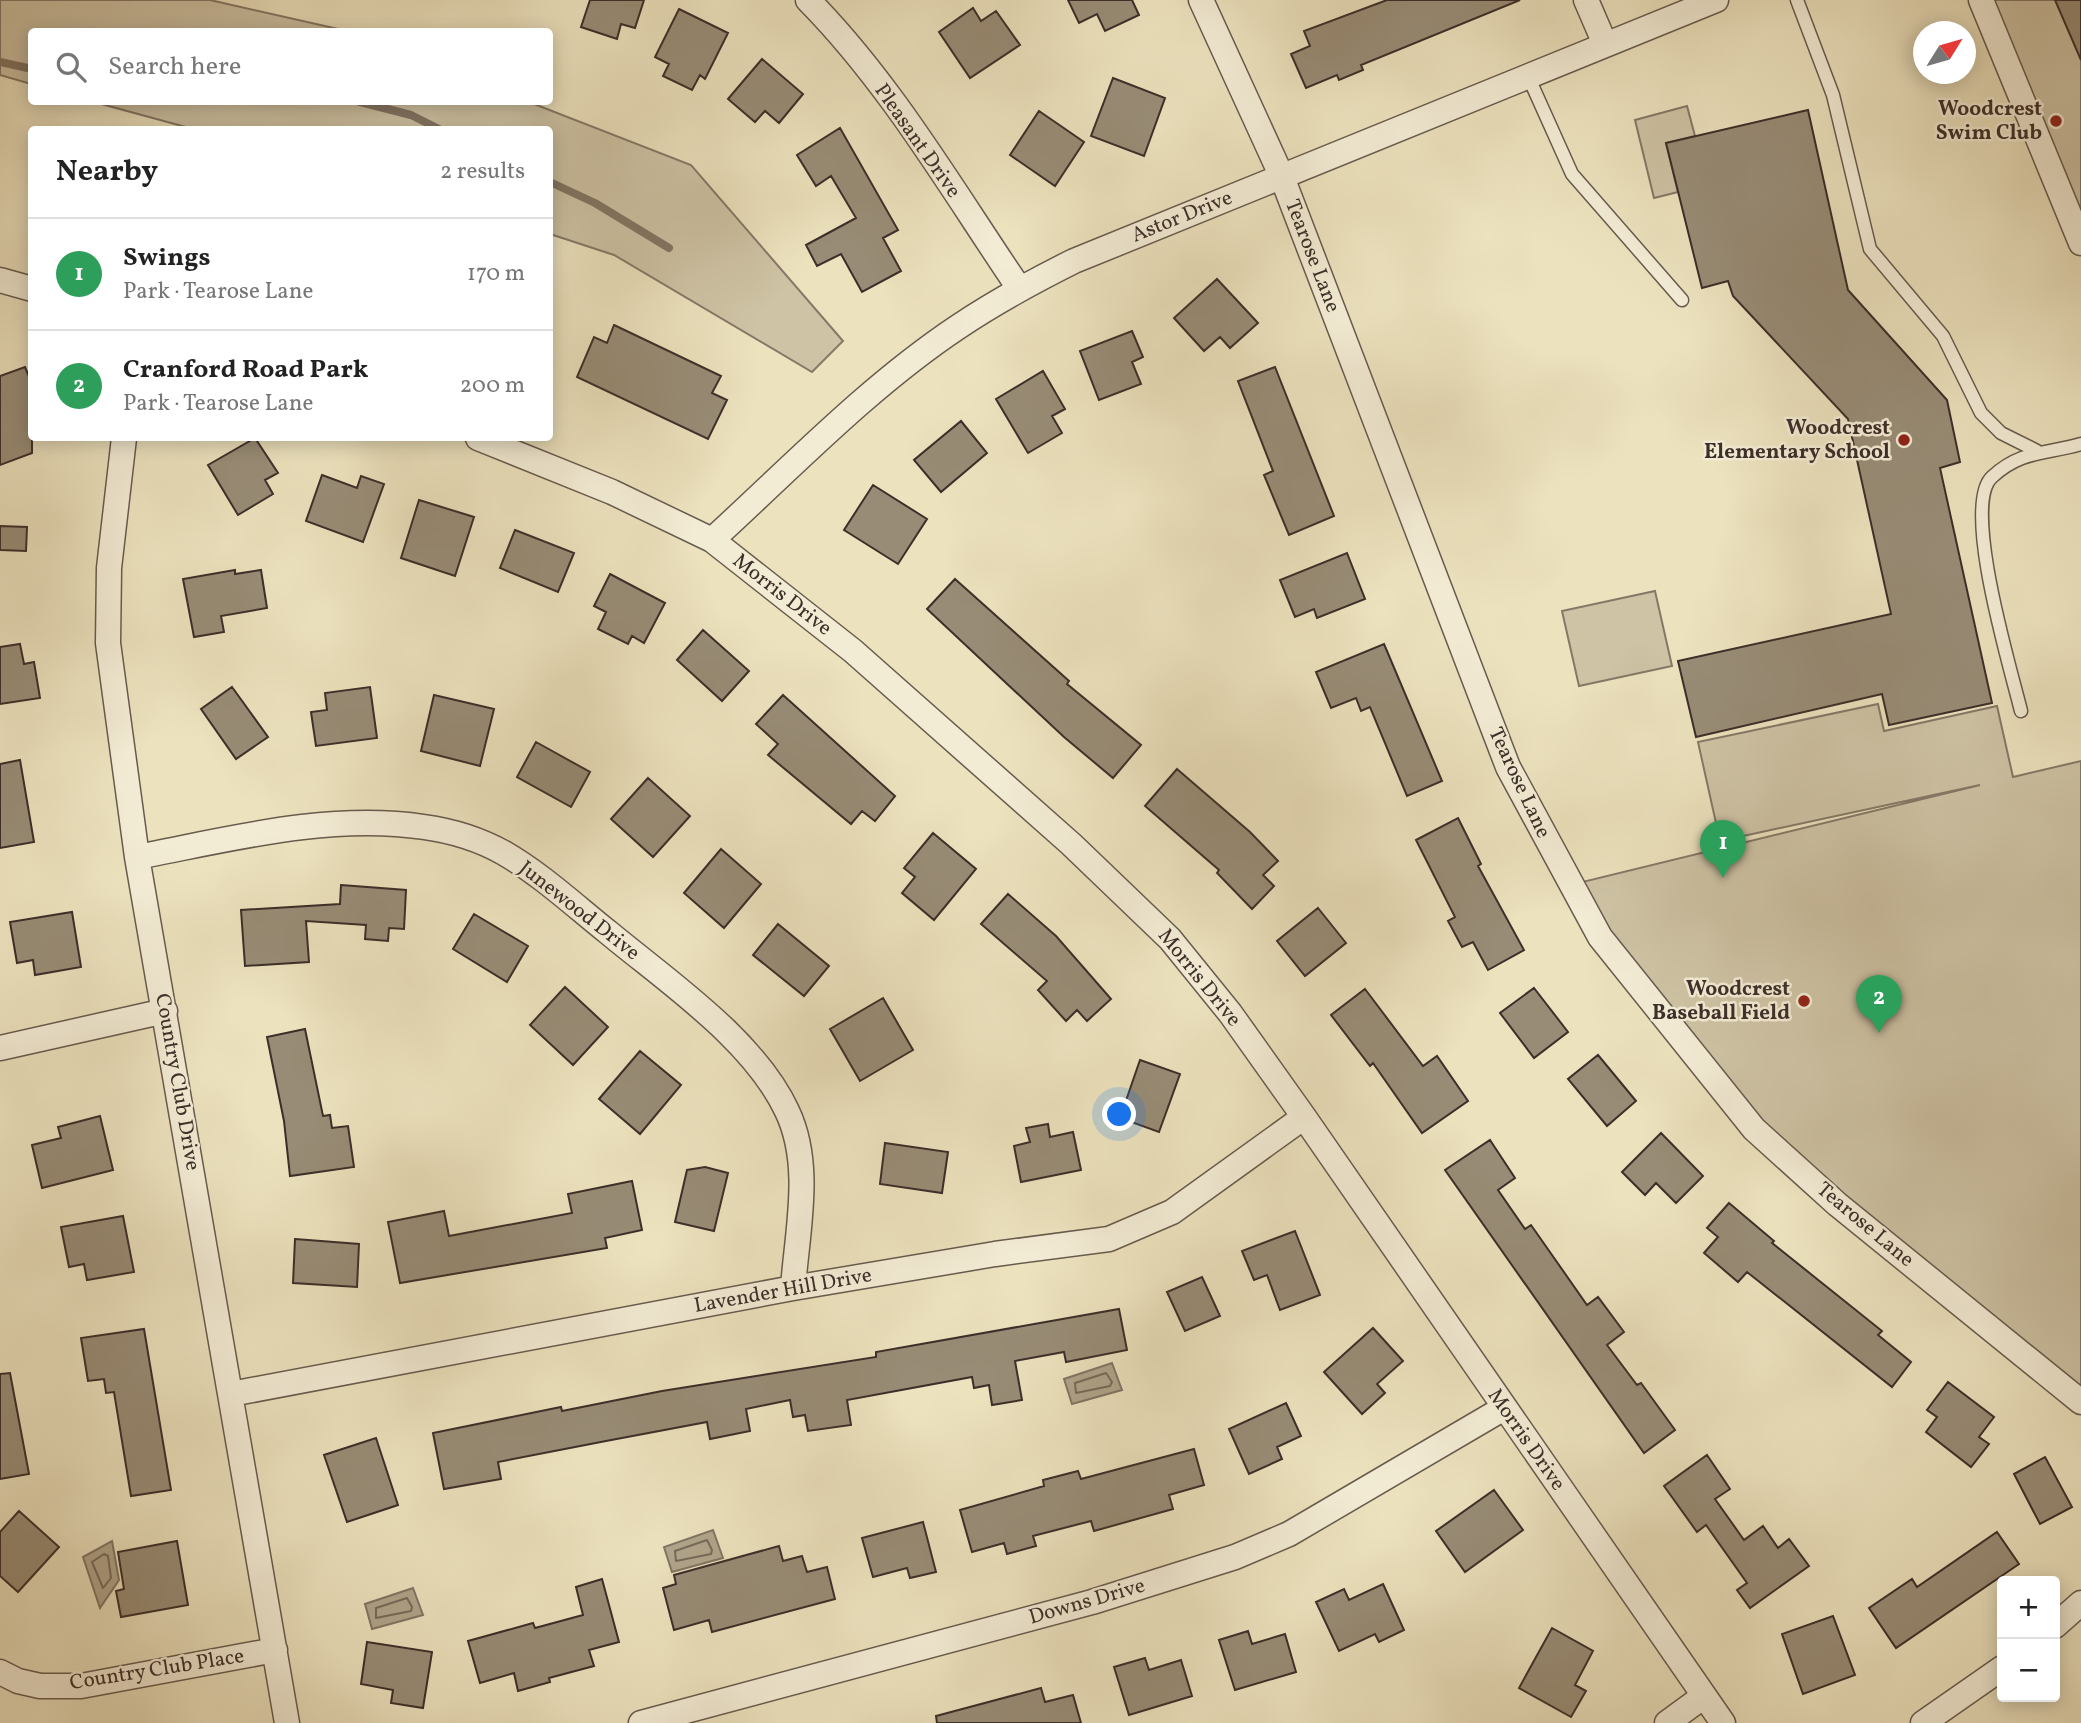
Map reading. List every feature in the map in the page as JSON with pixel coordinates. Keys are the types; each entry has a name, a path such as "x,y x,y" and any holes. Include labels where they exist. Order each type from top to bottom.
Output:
{"street":[{"name":"Pleasant Drive","path":"808,0 840,32 915,135 1019,288"},
{"name":"Tearose Lane","path":"1201,0 1282,177 1508,767 1600,937 1754,1129 1837,1204 2081,1402"},
{"path":"1586,0 1605,44"},
{"name":"Astor Drive","path":"712,540 876,391 956,328 1019,288 1074,261 1716,0"},
{"path":"1981,0 2081,243"},
{"path":"0,281 28,288"},
{"name":"Country Club Drive","path":"124,441 109,568 108,643 137,858 287,1723"},
{"name":"Morris Drive","path":"485,441 612,492 712,540 853,652 1071,844 1170,939 1230,1013 1304,1117 1723,1723"},
{"name":"Junewood Drive","path":"137,858 270,831 379,823 425,827 471,837 505,854 543,879 689,999 734,1041 769,1082 787,1111 797,1139 802,1171 793,1288"},
{"path":"0,1048 165,1011"},
{"name":"Lavender Hill Drive","path":"231,1394 793,1288 995,1254 1109,1239 1172,1212 1304,1117"},
{"name":"Downs Drive","path":"641,1723 1091,1602 1235,1557 1289,1534 1504,1408"},
{"path":"2060,1622 2081,1603"},
{"name":"Country Club Place","path":"0,1672 18,1681 40,1686 81,1686 275,1650"},
{"path":"1923,1723 1997,1671"},
{"path":"1667,1723 1704,1696"}],"lane":[{"path":"1797,0 1832,95 1870,249 1943,336 1981,413 2001,433 2037,451"},
{"path":"1528,76 1572,174 1682,300"},
{"path":"2021,711 1987,568 1981,515 1983,494 1990,479 2037,451 2081,444"}],"shaded area":[{"path":"0,0 210,0 334,28 28,28 28,83 0,75"},
{"name":"Woodcrest Swim Club","path":"1981,0 2081,0 2081,243"},
{"path":"105,105 537,105 691,165 843,341 812,372 614,255 553,235 553,126 182,126"},
{"path":"1687,106 1695,136 1666,143 1678,192 1654,198 1635,120"},
{"path":"1655,591 1672,666 1579,686 1562,611"},
{"path":"1878,704 1884,731 1997,706 2013,777 2081,761 2081,1402 1754,1129 1570,885 1980,785 1720,841 1698,742"}],"water":[{"path":"1112,1363 1122,1390 1072,1404 1064,1379"},
{"path":"713,1530 723,1558 672,1572 664,1547"},
{"path":"112,1541 119,1580 100,1608 83,1557"},
{"path":"413,1588 423,1615 372,1629 365,1604"}],"building":[{"path":"590,0 644,0 635,28 621,24 617,39 581,27"},
{"path":"1068,0 1132,0 1139,15 1105,31 1097,14 1079,23"},
{"path":"1387,0 1520,0 1361,65 1363,70 1339,80 1337,75 1306,88 1291,54 1310,46 1304,31"},
{"path":"2055,0 2081,0 2081,60"},
{"path":"973,8 981,21 996,11 1020,45 970,78 939,32"},
{"path":"679,9 728,33 705,79 700,75 692,90 663,76 669,64 655,57"},
{"path":"762,59 803,94 779,123 765,111 755,122 728,99"},
{"path":"1113,78 1165,98 1144,156 1091,136"},
{"name":"Woodcrest Elementary School","path":"1808,110 1848,290 1947,400 1960,462 1940,468 1992,703 1889,725 1882,694 1696,737 1678,661 1891,614 1848,419 1733,296 1728,281 1702,288 1666,143"},
{"path":"1039,111 1084,142 1055,186 1010,155"},
{"path":"840,128 898,230 883,238 901,271 862,292 841,254 817,266 806,245 856,218 831,176 816,186 797,155"},
{"path":"1217,279 1258,323 1230,348 1220,337 1204,351 1174,318"},
{"path":"614,325 721,376 712,393 727,400 708,439 577,377 594,337 607,343"},
{"path":"1132,331 1143,357 1132,362 1141,384 1099,400 1080,351"},
{"path":"25,367 28,374 28,441 32,441 32,453 0,465 0,376"},
{"path":"1275,367 1334,516 1289,535 1264,475 1273,471 1238,381"},
{"path":"1043,371 1065,409 1052,416 1062,433 1028,453 996,399"},
{"path":"961,421 987,453 941,492 914,460"},
{"path":"250,441 257,441 278,473 265,480 273,494 238,515 208,465"},
{"path":"322,475 357,488 361,476 384,484 363,542 306,521"},
{"path":"873,485 927,519 898,564 844,530"},
{"path":"419,500 474,517 455,576 401,558"},
{"path":"0,526 27,527 26,551 0,550"},
{"path":"515,530 574,553 558,592 500,568"},
{"path":"1347,553 1365,599 1317,618 1314,609 1295,617 1280,580"},
{"path":"235,570 235,574 261,570 267,608 221,616 224,632 194,637 183,579"},
{"path":"610,574 665,603 644,643 632,636 628,644 598,629 606,612 594,606"},
{"path":"955,579 1069,681 1067,684 1141,745 1113,778 1064,737 927,609"},
{"path":"703,630 749,671 722,701 677,660"},
{"path":"20,644 24,664 34,662 40,698 0,704 0,647"},
{"path":"1384,644 1442,781 1407,796 1370,707 1361,711 1356,698 1331,708 1316,672"},
{"path":"232,687 268,737 236,759 201,709"},
{"path":"370,687 377,738 316,746 311,712 327,710 325,693"},
{"path":"434,695 494,709 480,766 421,751"},
{"path":"783,695 895,796 875,821 862,811 851,824 768,755 778,744 756,724"},
{"path":"536,742 590,772 571,807 517,777"},
{"path":"20,760 34,842 0,848 0,764"},
{"path":"1177,769 1250,832 1278,861 1263,875 1274,886 1252,909 1217,873 1219,870 1145,806"},
{"path":"648,778 690,816 653,857 611,819"},
{"path":"1458,818 1481,864 1478,866 1524,950 1488,970 1473,942 1462,947 1448,921 1455,917 1416,840"},
{"path":"933,833 976,869 934,920 902,893 915,877 904,868"},
{"path":"721,849 761,884 724,928 684,893"},
{"path":"341,885 406,890 404,929 389,928 388,941 365,939 366,925 306,921 309,962 245,966 241,910 340,904"},
{"path":"1008,894 1056,936 1111,999 1087,1021 1077,1010 1066,1021 1038,990 1047,981 981,924"},
{"path":"1318,908 1346,943 1305,976 1277,941"},
{"path":"72,912 81,967 35,975 33,960 17,963 10,922"},
{"path":"474,914 528,946 507,982 453,949"},
{"path":"778,924 829,966 804,996 753,955"},
{"path":"565,987 608,1027 573,1065 530,1025"},
{"path":"1534,988 1568,1032 1534,1058 1500,1013"},
{"path":"1365,989 1423,1066 1437,1056 1468,1101 1422,1133 1373,1063 1370,1066 1331,1015"},
{"path":"883,998 913,1050 860,1081 830,1029"},
{"path":"305,1029 323,1116 330,1115 332,1128 348,1126 354,1167 290,1176 284,1121 267,1037"},
{"path":"640,1051 681,1085 640,1134 599,1099"},
{"path":"1598,1055 1636,1101 1607,1126 1568,1079"},
{"path":"1140,1060 1180,1074 1159,1132 1120,1118"},
{"path":"100,1116 113,1170 42,1188 32,1145 61,1138 58,1127"},
{"path":"1048,1124 1050,1137 1073,1132 1081,1170 1021,1182 1014,1146 1030,1142 1026,1128"},
{"path":"1661,1133 1703,1176 1676,1203 1656,1183 1645,1195 1622,1172"},
{"path":"1490,1140 1515,1178 1498,1190 1525,1229 1531,1225 1587,1305 1598,1297 1624,1332 1607,1345 1637,1385 1641,1383 1675,1430 1644,1453 1445,1170"},
{"path":"885,1143 948,1152 942,1193 880,1184"},
{"path":"705,1167 728,1173 714,1231 675,1222 687,1170"},
{"path":"632,1181 642,1230 605,1238 607,1248 400,1283 388,1222 444,1211 449,1236 572,1213 568,1194"},
{"path":"1729,1203 1774,1241 1772,1243 1882,1331 1878,1335 1911,1362 1892,1387 1747,1272 1738,1282 1704,1253 1718,1237 1707,1228"},
{"path":"123,1216 134,1272 87,1280 84,1264 69,1267 61,1227"},
{"path":"1295,1231 1320,1295 1280,1310 1267,1275 1254,1280 1242,1251"},
{"path":"295,1239 359,1244 357,1287 293,1283"},
{"path":"1202,1277 1220,1316 1185,1331 1167,1292"},
{"path":"1119,1309 1127,1350 1066,1362 1064,1352 1015,1361 1022,1400 992,1405 989,1385 974,1388 972,1377 847,1400 851,1425 808,1431 805,1415 793,1417 790,1400 746,1409 750,1431 710,1439 707,1422 606,1441 498,1462 501,1479 444,1489 433,1433 561,1407 562,1411 662,1391 876,1357 876,1352"},
{"path":"1373,1328 1403,1361 1377,1384 1385,1393 1362,1414 1324,1372"},
{"path":"144,1329 171,1490 131,1496 114,1392 106,1393 104,1379 88,1381 81,1338"},
{"path":"10,1373 29,1474 0,1479 0,1374"},
{"path":"1948,1382 1994,1417 1979,1437 1989,1444 1971,1467 1926,1432 1937,1417 1927,1410"},
{"path":"1286,1403 1301,1436 1277,1447 1282,1459 1249,1474 1229,1429"},
{"path":"376,1438 398,1505 347,1522 324,1455"},
{"path":"1194,1449 1204,1485 1169,1495 1173,1509 1094,1531 1091,1521 1033,1536 1036,1546 1007,1554 1004,1543 972,1552 960,1510 1044,1486 1043,1480 1078,1471 1081,1479"},
{"path":"1707,1455 1730,1489 1715,1499 1744,1540 1763,1526 1778,1548 1789,1539 1809,1566 1750,1608 1737,1590 1747,1583 1706,1525 1697,1532 1664,1486"},
{"path":"2045,1457 2072,1507 2040,1524 2014,1474"},
{"path":"1494,1490 1523,1530 1465,1572 1436,1531"},
{"path":"19,1511 59,1547 18,1592 0,1576 0,1532"},
{"path":"923,1522 936,1572 910,1578 907,1568 873,1577 862,1538"},
{"path":"1997,1532 2019,1564 2001,1576 1997,1576 1997,1579 1896,1648 1869,1608 1912,1579 1917,1587"},
{"path":"177,1541 188,1605 121,1617 116,1591 124,1589 118,1552"},
{"path":"779,1546 783,1561 802,1556 807,1572 827,1567 835,1599 712,1632 709,1620 674,1630 663,1588 676,1584 674,1575"},
{"path":"602,1579 619,1642 589,1650 594,1666 549,1678 550,1682 518,1691 514,1673 480,1683 468,1641 533,1623 535,1628 583,1615 576,1587"},
{"path":"1383,1584 1404,1630 1379,1642 1375,1634 1339,1651 1316,1602 1344,1589 1349,1600"},
{"path":"1833,1616 1855,1675 1803,1694 1782,1634"},
{"path":"1552,1628 1593,1651 1575,1685 1586,1691 1571,1717 1519,1688"},
{"path":"1248,1631 1252,1644 1285,1634 1296,1672 1235,1690 1219,1640"},
{"path":"367,1642 432,1652 423,1708 391,1703 393,1690 361,1684"},
{"path":"1145,1658 1149,1670 1181,1660 1192,1696 1129,1715 1114,1667"},
{"path":"1041,1688 1045,1702 1073,1695 1081,1723 937,1723 936,1716"}],"waterway":[{"path":"0,62 28,68"},
{"path":"372,105 411,115 433,126"},
{"path":"553,183 595,203 669,248"}],"place":[{"name":"Woodcrest Swim Club","path":"2056,121"},
{"name":"Woodcrest Elementary School","path":"1904,440"},
{"name":"Swings","path":"1723,878"},
{"name":"Woodcrest Baseball Field","path":"1804,1001"},
{"name":"Cranford Road Park","path":"1879,1033"}]}
